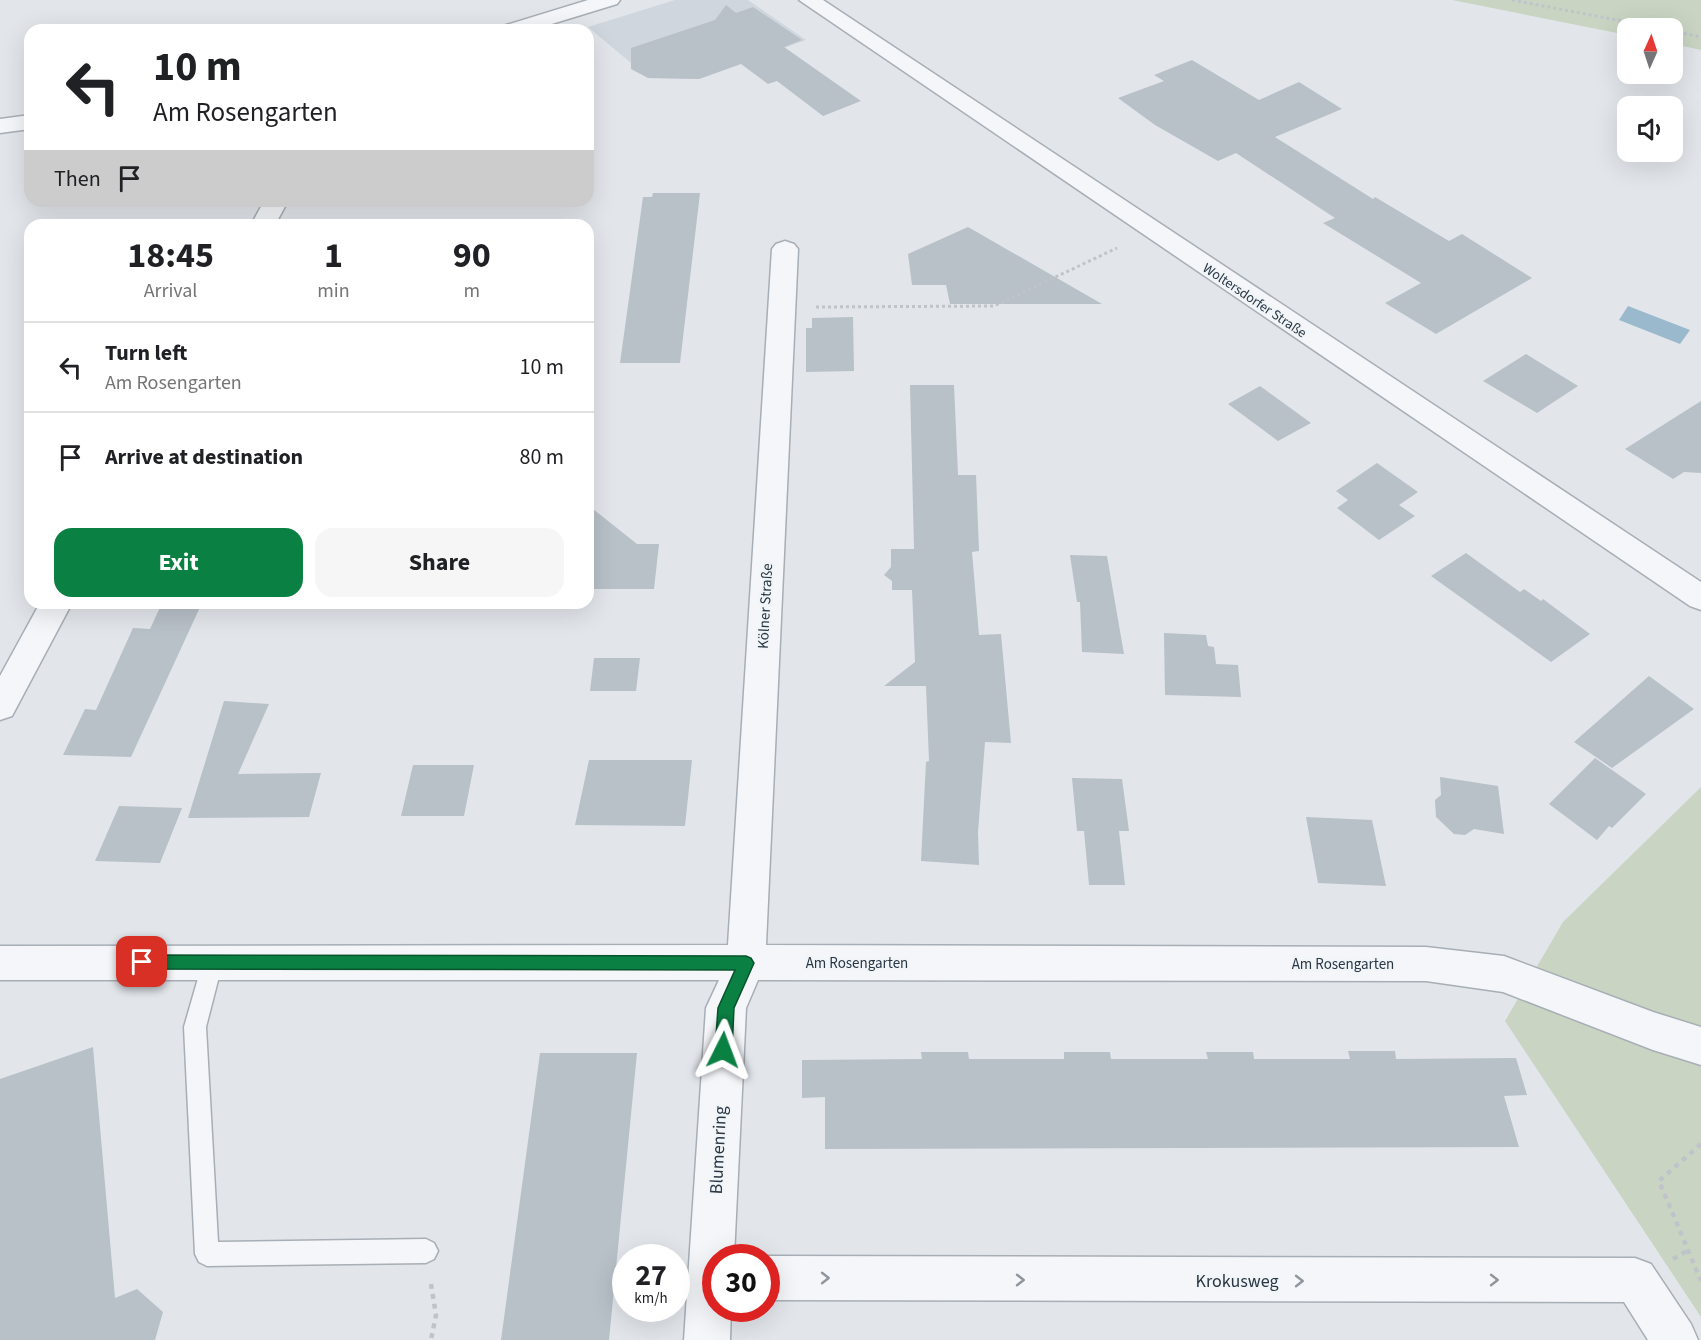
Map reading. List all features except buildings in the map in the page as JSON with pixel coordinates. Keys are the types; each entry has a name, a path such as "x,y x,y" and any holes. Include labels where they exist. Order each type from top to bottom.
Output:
{"street":[{"path":"530,24 610,0"},
{"name":"Woltersdorfer Straße","path":"810,0 1701,598"},
{"path":"0,126 24,123"},
{"name":"Kölner Straße","path":"746,963 785,249"},
{"path":"0,707 53,609"},
{"name":"Am Rosengarten","path":"0,963 213,961 1426,964 1504,974 1653,1031 1701,1046"},
{"name":"Blumenring","path":"715,1244 726,1008 746,963"},
{"name":"Krokusweg","path":"780,1278 1143,1281 1635,1280 1675,1340"},
{"name":"Blumenring","path":"707,1340 709,1322"}],"lane":[{"path":"213,961 195,1028 207,1254 426,1251"}],"path":[{"path":"1512,0 1617,20"},
{"path":"1683,33 1701,37"},
{"path":"781,307 994,306 1117,248"},
{"path":"1701,1144 1659,1181 1701,1281"},
{"path":"426,1251 436,1315 431,1340"}],"shaded area":[{"path":"675,0 748,0 806,40 699,79 649,78 594,32 594,25"}],"green space":[{"path":"1452,0 1701,0 1701,50 1683,46 1683,18 1617,18 1617,33"},
{"path":"1701,787 1701,1317 1505,1021 1563,922"}],"water":[{"path":"1628,306 1690,330 1680,344 1619,320"}],"route":[{"path":"142,962 746,963 726,1008 723,1050"}]}
